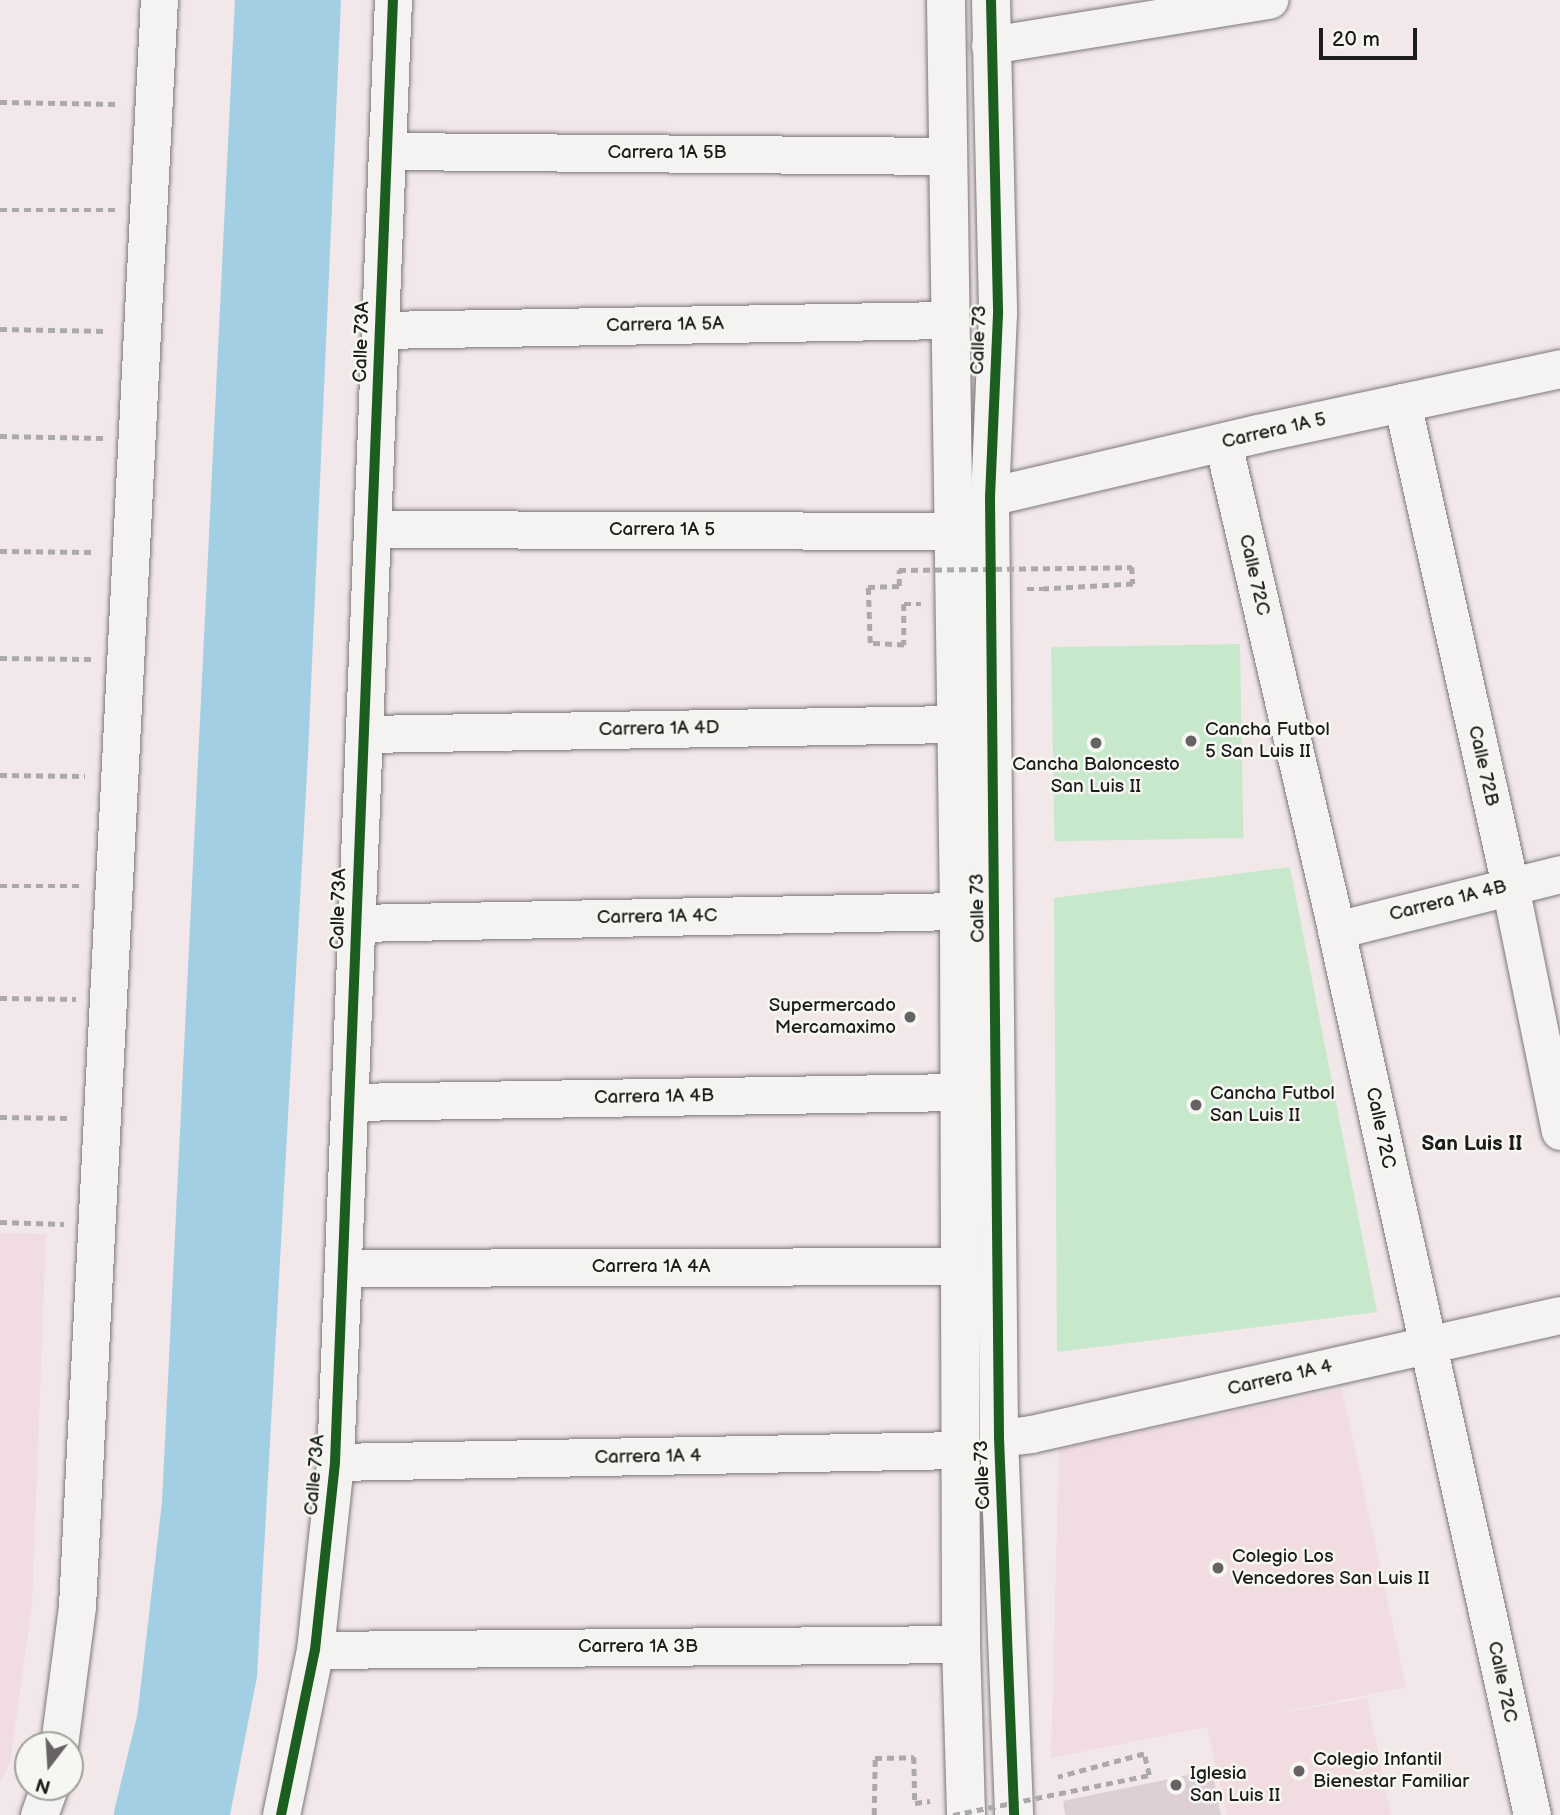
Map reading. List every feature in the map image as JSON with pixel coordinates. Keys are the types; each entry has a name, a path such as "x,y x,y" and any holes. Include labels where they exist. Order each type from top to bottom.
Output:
{"main road":[{"name":"Calle 73","path":"946,0 960,1093 961,1644 966,1815"},
{"name":"Calle 73","path":"991,0 998,314 990,497 999,1438 1014,1815"},
{"name":"Carrera 1A 5","path":"990,497 1402,402 1560,369"}],"street":[{"path":"61,1731 77,1606 159,0"},
{"name":"Calle 73A","path":"281,1815 315,1650 335,1462 393,0"},
{"path":"990,45 1269,0"},
{"name":"Carrera 1A 5B","path":"387,151 948,156"},
{"name":"Carrera 1A 5A","path":"380,330 950,320"},
{"name":"Calle 72B","path":"1402,402 1510,886 1560,1131"},
{"name":"Calle 72C","path":"1223,443 1336,929 1532,1815"},
{"name":"Carrera 1A 5","path":"372,529 953,531"},
{"name":"Carrera 1A 4D","path":"364,734 955,724"},
{"name":"Carrera 1A 4B","path":"1336,929 1560,874"},
{"name":"Carrera 1A 4C","path":"356,923 958,911"},
{"name":"Carrera 1A 4B","path":"349,1102 960,1093"},
{"name":"Carrera 1A 4A","path":"343,1268 960,1266"},
{"name":"Carrera 1A 4","path":"999,1438 1031,1434 1560,1315"},
{"name":"Carrera 1A 4","path":"335,1462 961,1450"},
{"name":"Carrera 1A 3B","path":"315,1650 961,1644"}],"path":[{"path":"0,102 125,104"},
{"path":"0,210 119,210"},
{"path":"0,329 113,331"},
{"path":"0,436 107,438"},
{"path":"0,551 101,552"},
{"path":"904,604 904,645 870,643 868,587 899,586 899,570 1132,567 1133,584 1019,589"},
{"path":"0,658 95,659"},
{"path":"0,775 89,776"},
{"path":"0,886 83,886"},
{"path":"0,998 77,999"},
{"path":"0,1117 71,1118"},
{"path":"0,1222 64,1224"},
{"path":"953,1815 1149,1775 1144,1755 1058,1777"},
{"path":"874,1815 875,1758 914,1757 915,1803"}],"shaded area":[{"path":"0,1233 46,1234 32,1605 10,1763 0,1783"},
{"name":"Colegio Los Vencedores San Luis II","path":"1342,1389 1406,1687 1253,1718 1367,1698 1391,1815 1227,1815 1207,1727 1051,1758 1059,1449"}],"green space":[{"path":"1240,644 1243,838 1054,841 1051,647"},
{"name":"Cancha Futbol San Luis II","path":"1290,867 1377,1312 1057,1352 1054,898"}],"water":[{"path":"283,0 341,0 308,755 257,1677 230,1815 168,1815 174,1797 199,1670 250,752"}],"building":[{"name":"Iglesia San Luis II","path":"1212,1770 1221,1815 1065,1815 1063,1801"}],"waterway":[{"path":"144,1815 167,1720 192,1503 265,0"}],"cycle path":[{"path":"281,1815 315,1650 335,1462 393,0"},
{"path":"991,0 998,314 990,497 999,1438 1014,1815"}],"place":[{"name":"Cancha Futbol 5 San Luis II","path":"1191,741"},
{"name":"Cancha Baloncesto San Luis II","path":"1096,743"},
{"name":"Supermercado Mercamaximo","path":"910,1017"},
{"name":"Cancha Futbol San Luis II","path":"1196,1105"},
{"name":"Colegio Los Vencedores San Luis II","path":"1218,1568"},
{"name":"Colegio Infantil Bienestar Familiar","path":"1299,1771"},
{"name":"Iglesia San Luis II","path":"1176,1785"}],"district":[{"name":"San Luis II","path":"1472,1144"}]}
